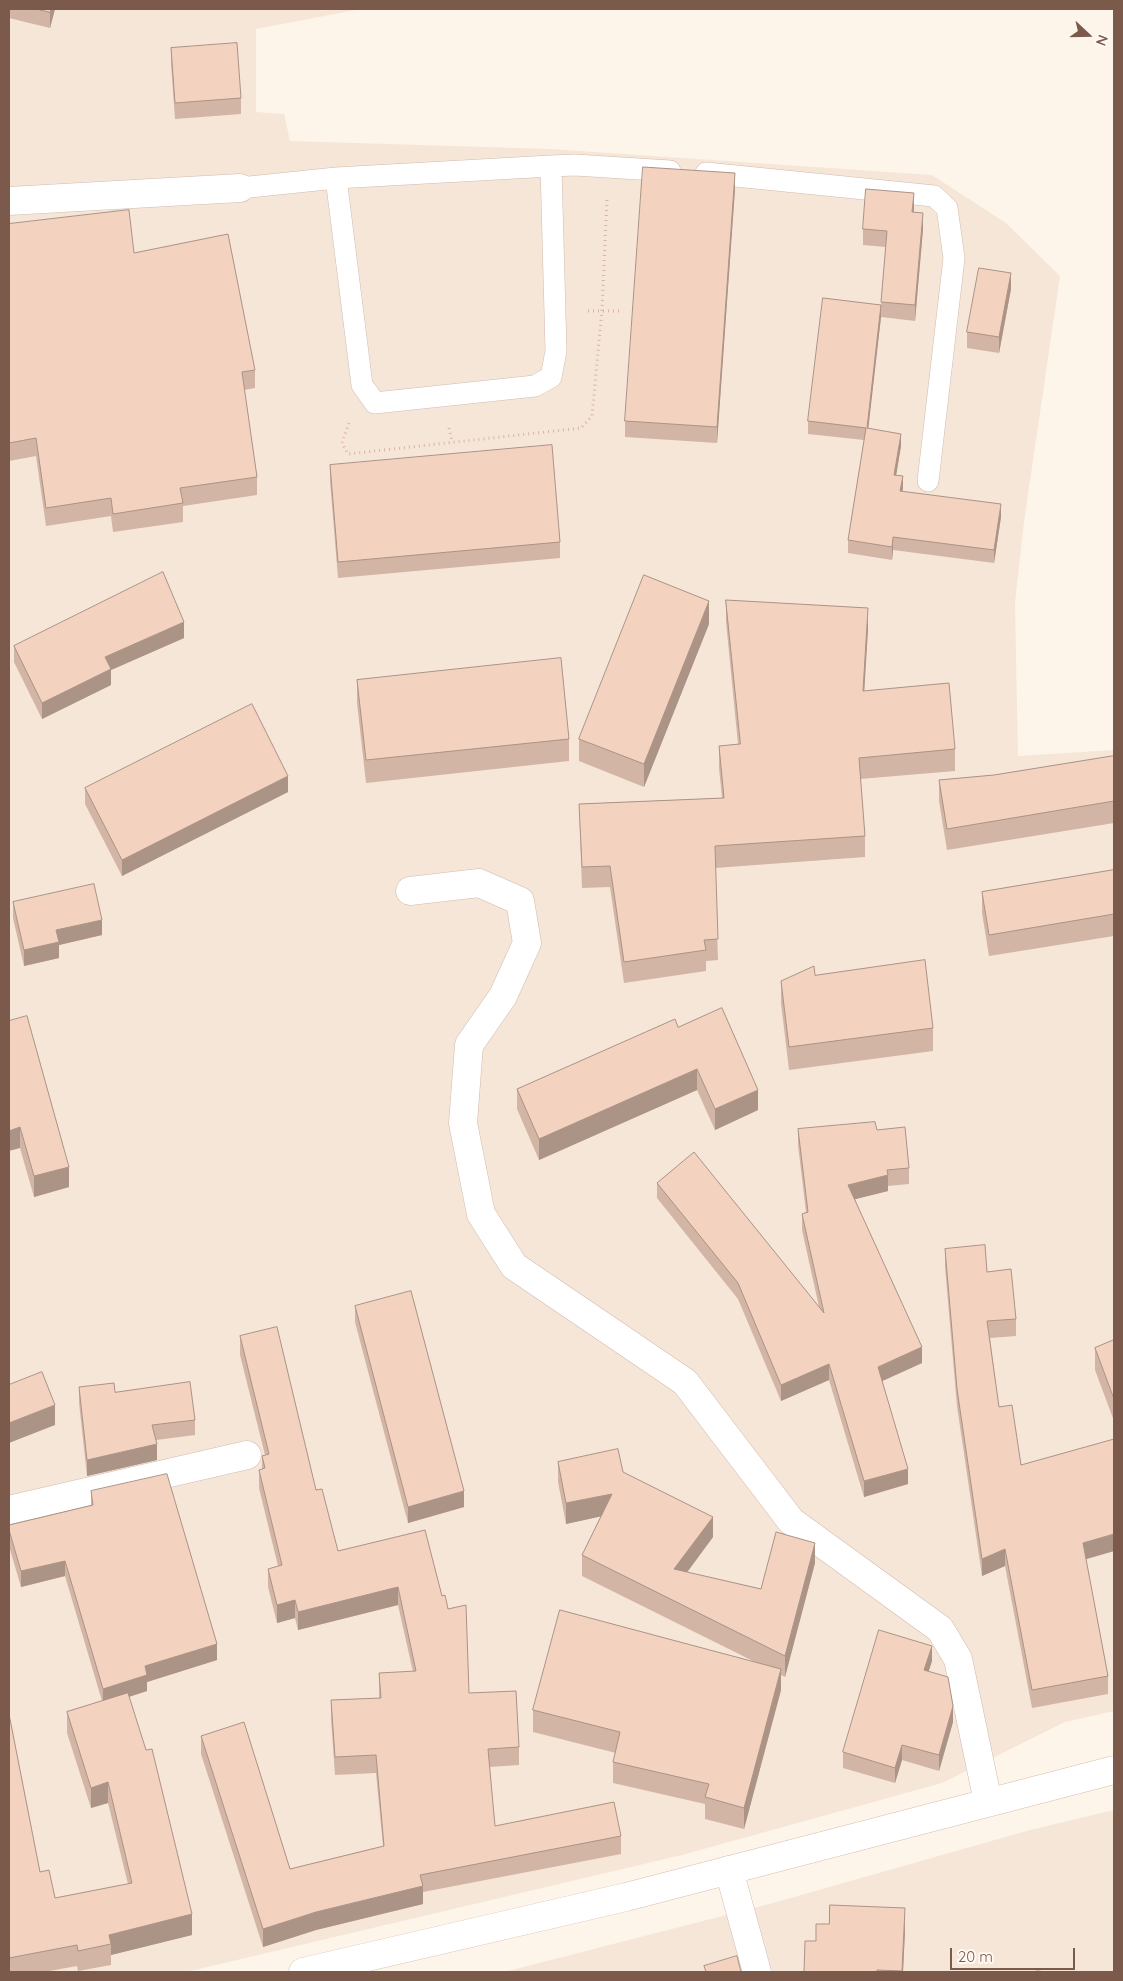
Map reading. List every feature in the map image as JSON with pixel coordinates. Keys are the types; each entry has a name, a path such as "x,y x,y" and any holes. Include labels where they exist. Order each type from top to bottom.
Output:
{"street":[{"path":"9,201 240,188"},
{"path":"410,891 479,883 520,901 527,943 503,996 469,1045 463,1123 480,1214 514,1266 684,1382 791,1521 940,1629 958,1659 988,1802"},
{"path":"9,1510 246,1454"},
{"path":"303,1972 626,1897 1114,1770"},
{"path":"730,1870 757,1972"}],"lane":[{"path":"240,188 336,178 575,165 737,175 934,196 947,208 954,258 928,481"},
{"path":"336,178 362,385 375,403 535,386 551,377 556,351 551,166"}],"shaded area":[{"path":"9,9 361,9 256,29 256,112 284,114 290,141 550,149 932,175 1006,223 1060,276 1024,522 1015,603 1018,756 1114,750 1114,1711 1065,1722 942,1783 682,1855 184,1972 9,1972"},
{"path":"1114,1810 1114,1972 504,1972 773,1903 1030,1830"}],"building":[{"path":"37,9 51,9 50,12"},
{"path":"237,43 241,98 175,103 171,48"},
{"path":"643,167 735,173 717,427 625,421"},
{"path":"866,189 914,193 912,212 923,213 915,305 881,302 887,231 863,229"},
{"path":"129,210 134,253 228,234 255,370 242,372 257,477 180,488 183,503 113,514 111,498 46,508 36,438 9,443 9,224"},
{"path":"979,268 1011,273 999,337 967,332"},
{"path":"823,298 881,305 867,428 901,434 894,475 903,476 900,491 1001,504 994,550 893,537 892,547 848,540 866,428 808,421"},
{"path":"552,445 560,542 338,562 330,465"},
{"path":"163,572 184,622 105,657 111,669 42,703 14,646"},
{"path":"644,575 709,601 644,764 579,739"},
{"path":"726,600 868,608 863,691 949,683 955,749 859,758 865,836 715,846 718,939 704,940 706,950 624,962 610,866 582,867 579,804 724,798 719,746 740,744"},
{"path":"561,658 569,739 366,760 357,680"},
{"path":"252,704 288,776 122,860 85,788"},
{"path":"1114,756 1114,801 947,829 939,780 994,775"},
{"path":"1114,870 1114,914 989,935 982,892"},
{"path":"94,884 102,920 56,930 59,942 24,950 13,902"},
{"path":"925,960 933,1028 789,1047 781,981 814,966 815,975"},
{"path":"722,1008 758,1090 715,1109 697,1069 539,1139 517,1089 675,1019 678,1027"},
{"path":"27,1016 69,1167 34,1176 20,1127 9,1131 9,1021"},
{"path":"875,1122 877,1130 905,1127 909,1168 887,1170 888,1175 848,1185 922,1347 878,1367 908,1469 864,1481 829,1364 781,1385 738,1283 657,1183 694,1152 824,1313 802,1214 808,1212 798,1129"},
{"path":"985,1245 987,1272 1011,1269 1016,1319 987,1321 999,1407 1012,1405 1021,1465 1114,1439 1114,1534 1083,1543 1108,1676 1032,1690 1005,1549 982,1559 957,1389 945,1249"},
{"path":"411,1291 464,1491 408,1507 355,1306"},
{"path":"277,1327 316,1490 322,1489 338,1551 425,1530 442,1596 445,1595 448,1609 466,1605 469,1693 516,1691 519,1747 488,1749 495,1826 614,1802 621,1836 420,1875 423,1886 316,1912 263,1929 201,1736 244,1722 290,1869 384,1846 376,1755 335,1757 331,1700 381,1698 379,1673 416,1671 398,1587 298,1612 295,1600 277,1605 268,1569 282,1565 259,1470 265,1468 262,1456 269,1454 240,1336"},
{"path":"1114,1340 1114,1399 1095,1348"},
{"path":"42,1372 55,1405 9,1423 9,1385"},
{"path":"190,1382 195,1420 152,1425 157,1444 87,1460 79,1387 114,1383 115,1392"},
{"path":"618,1449 623,1472 713,1517 674,1569 761,1589 776,1532 815,1543 785,1656 582,1555 612,1494 566,1503 558,1462"},
{"path":"167,1474 217,1644 145,1666 147,1675 103,1689 65,1561 21,1571 9,1525 93,1505 91,1491"},
{"path":"560,1610 781,1669 744,1808 705,1797 709,1784 613,1762 620,1732 533,1710"},
{"path":"879,1630 932,1646 924,1670 948,1677 953,1706 939,1755 902,1745 895,1768 843,1752"},
{"path":"128,1693 146,1750 152,1749 192,1914 109,1935 111,1944 78,1951 77,1945 9,1958 9,1714 40,1872 49,1870 55,1898 132,1883 108,1782 91,1788 67,1712"},
{"path":"830,1905 905,1908 902,1971 804,1972 805,1941 816,1941 816,1924 829,1924"},
{"path":"737,1956 741,1972 706,1972 704,1966"}]}
